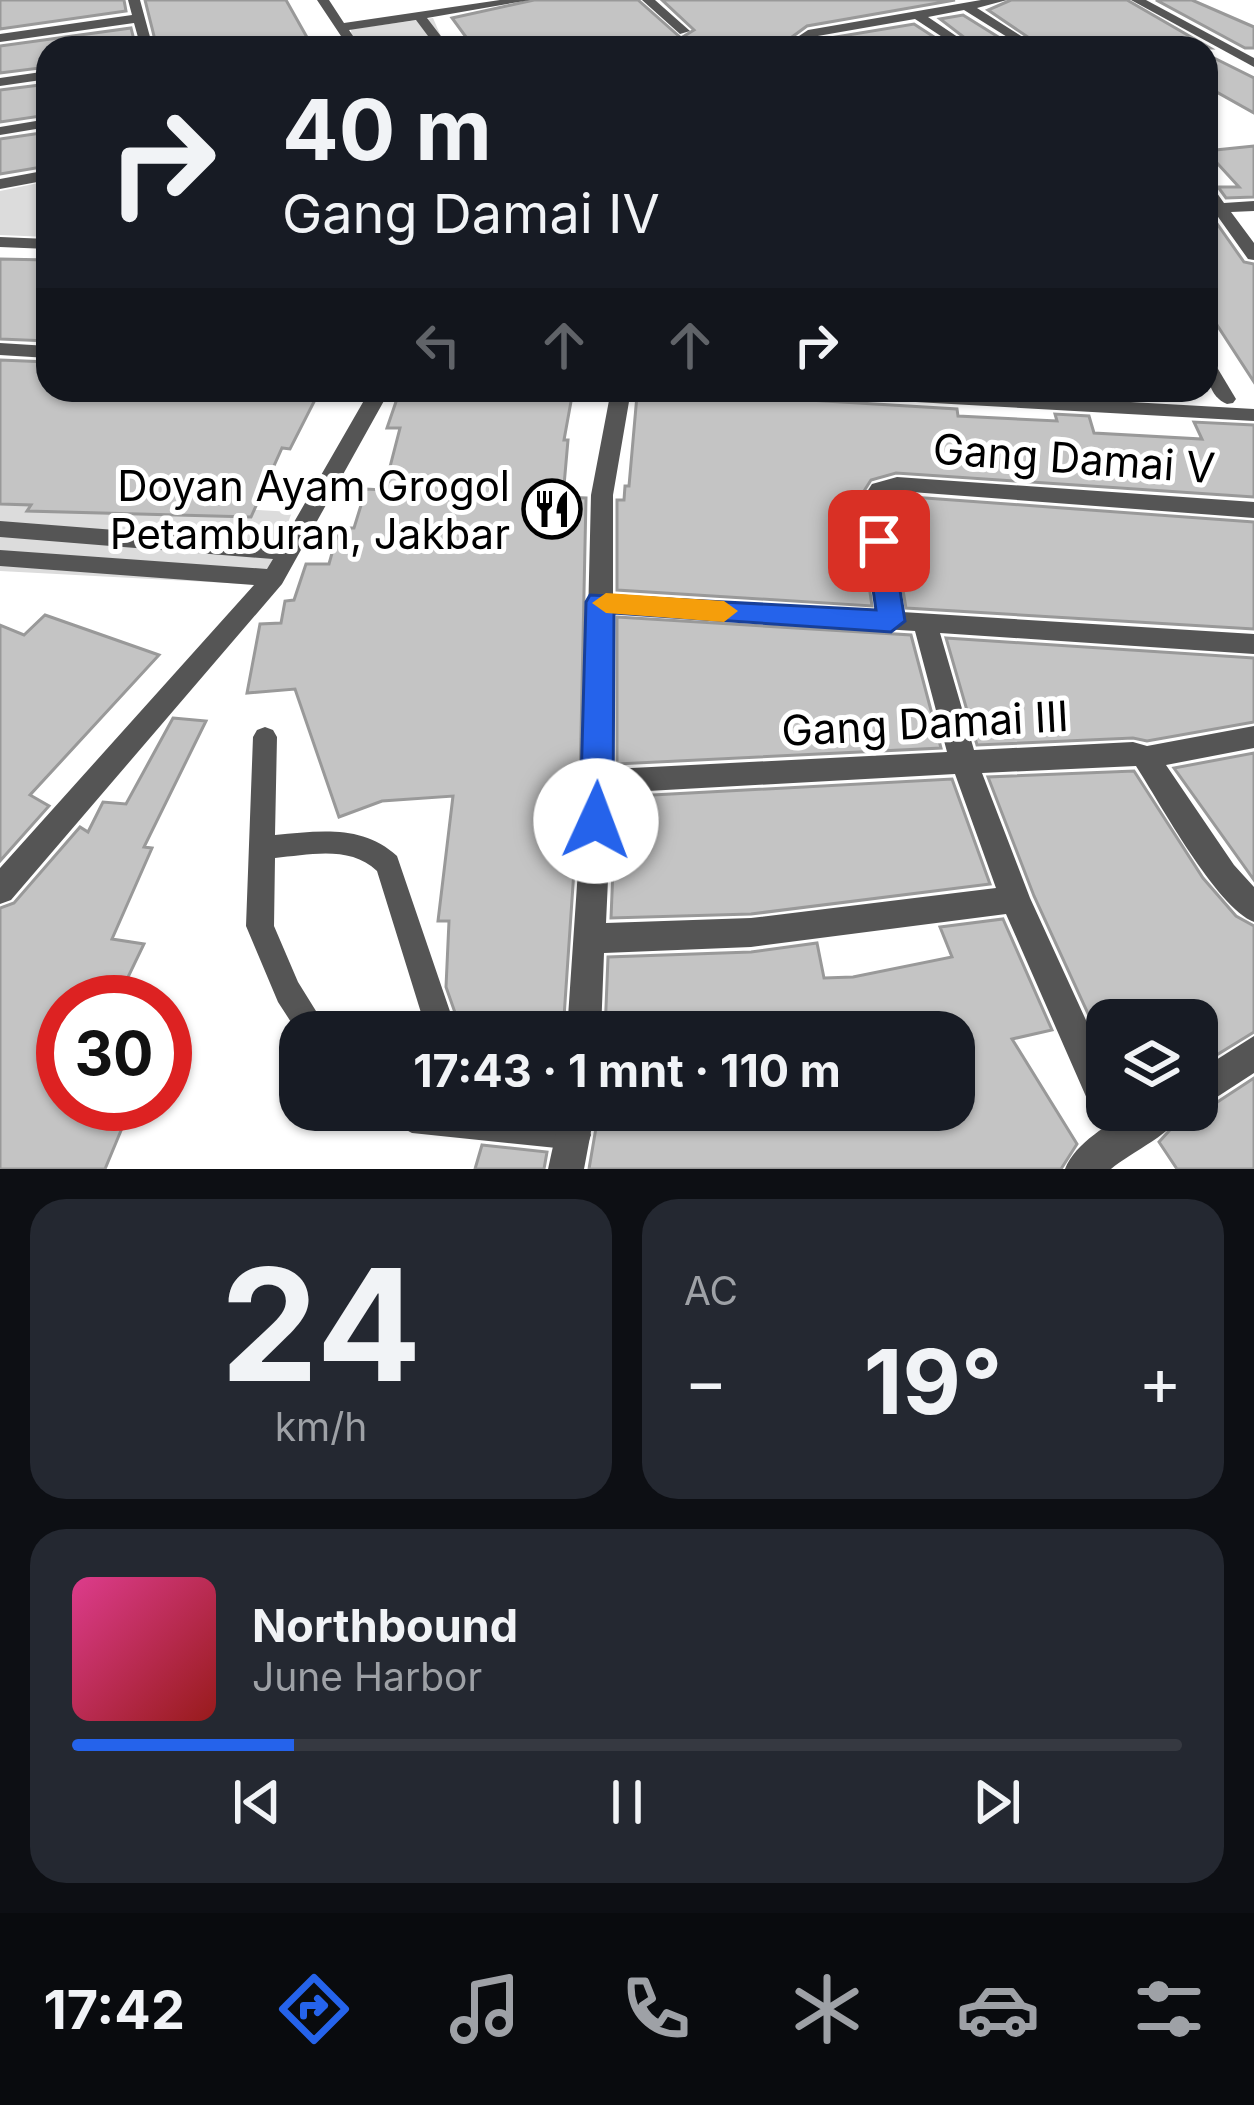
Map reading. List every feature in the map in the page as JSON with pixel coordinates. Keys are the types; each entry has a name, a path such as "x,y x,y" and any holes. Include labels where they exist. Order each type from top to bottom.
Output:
{"street":[{"path":"134,0 144,36"},
{"path":"323,0 348,36"},
{"path":"342,27 524,0"},
{"path":"648,0 684,31"},
{"path":"936,0 1012,36"},
{"path":"830,36 1001,0"},
{"path":"1137,0 1204,36"},
{"path":"917,15 949,36"},
{"path":"419,16 435,36"},
{"path":"0,38 140,18"},
{"path":"1218,44 1254,63"},
{"path":"0,82 36,77"},
{"path":"0,131 36,125"},
{"path":"0,184 36,177"},
{"path":"1218,205 1254,256"},
{"path":"1220,208 1254,206"},
{"path":"0,242 36,244"},
{"path":"0,349 36,351"},
{"path":"0,890 26,866 274,578 373,402"},
{"path":"586,1011 598,782 604,465 618,402"},
{"name":"Gang Damai V","path":"1106,402 1239,409"},
{"name":"Gang Damai V","path":"891,621 872,501 880,489 897,484 1254,510"},
{"path":"0,530 288,552"},
{"path":"0,558 274,578"},
{"path":"600,602 1254,644"},
{"path":"925,624 964,762 1015,898 1086,1059"},
{"name":"Gang Damai III","path":"598,782 1133,753 1146,758 1254,737"},
{"path":"1146,758 1223,875 1254,908"},
{"path":"591,938 640,940 829,925 1015,898"},
{"path":"1218,1078 1254,1053"},
{"path":"1083,1169 1105,1131"}],"lane":[{"path":"1218,380 1239,409"},
{"path":"265,737 260,926 300,1011"},
{"path":"261,848 363,844 379,853 388,864 435,1011"},
{"path":"537,1131 573,1138"}],"shaded area":[{"path":"433,18 441,36 351,36 351,29"},
{"path":"36,184 36,236 0,235 0,191"},
{"path":"0,494 292,512 265,585 0,571"}],"building":[{"path":"0,0 124,0 126,11 0,29"},
{"path":"145,0 286,0 306,36 154,36"},
{"path":"534,0 638,0 679,36 465,36 452,18"},
{"path":"662,0 955,0 807,26 793,36 684,36 694,30"},
{"path":"1011,0 1127,0 1189,36 1026,36 988,10"},
{"path":"1156,0 1192,0 1254,27 1254,48 1245,48"},
{"path":"963,15 997,36 962,36 940,19"},
{"path":"914,24 932,36 842,36"},
{"path":"131,28 133,36 73,36"},
{"path":"36,41 36,68 0,73 0,46"},
{"path":"1218,60 1254,78 1254,113 1218,93"},
{"path":"36,86 36,117 0,122 0,90"},
{"path":"36,134 36,168 0,174 0,139"},
{"path":"1254,146 1254,197 1226,198 1218,187 1239,187 1218,164 1218,150"},
{"path":"1218,225 1244,262 1254,264 1254,382 1218,326"},
{"path":"0,259 36,260 36,340 0,339"},
{"path":"0,360 36,362 36,402 314,402 290,449 282,448 251,517 27,511 31,505 0,504"},
{"path":"396,402 571,402 564,440 568,440 563,497 586,498 580,782 564,1011 454,1011 446,987 449,921 438,921 453,796 382,801 339,817 295,689 247,693 260,624 281,623 285,601 294,600 306,564 329,564 339,528 354,528 366,489 384,490 400,428 387,428"},
{"path":"636,402 842,402 957,409 958,416 1057,421 1055,414 1089,416 1094,433 1202,439 1194,422 1254,425 1254,497 896,473 871,480 857,502 872,606 617,590 617,500 624,500 625,486 629,486"},
{"path":"898,496 1254,522 1254,629 906,608 888,502"},
{"path":"45,615 159,655 30,795 49,806 0,861 0,625 24,635"},
{"path":"617,617 911,635 941,748 617,764"},
{"path":"946,638 1254,658 1254,722 1147,741 977,745"},
{"path":"173,718 206,721 144,847 152,848 112,939 144,944 129,975 36,975 36,1131 121,1131 105,1169 0,1169 0,908 14,903 80,827 88,832 103,802 126,804"},
{"path":"1254,753 1254,880 1174,768"},
{"path":"1134,771 1203,878 1236,916 1254,926 1254,1032 1218,1054 1218,999 1086,999 1086,1009 1034,896 988,777"},
{"path":"952,779 990,884 751,914 611,918 616,797"},
{"path":"1003,919 1052,1030 1012,1039 1077,1144 1061,1169 589,1169 595,1131 975,1131 975,1011 606,1011 608,957 751,952 817,943 824,978 853,977 952,957 940,927"},
{"path":"1254,1078 1254,1169 1177,1169 1159,1142 1169,1131 1218,1131 1218,1102"},
{"path":"482,1145 547,1152 544,1169 475,1169"}],"slow traffic":[{"path":"606,603 724,611"}],"place":[{"name":"Doyan Ayam Grogol Petamburan, Jakbar","path":"552,509"}],"route":[{"path":"596,821 600,602 891,621 879,541"}]}
